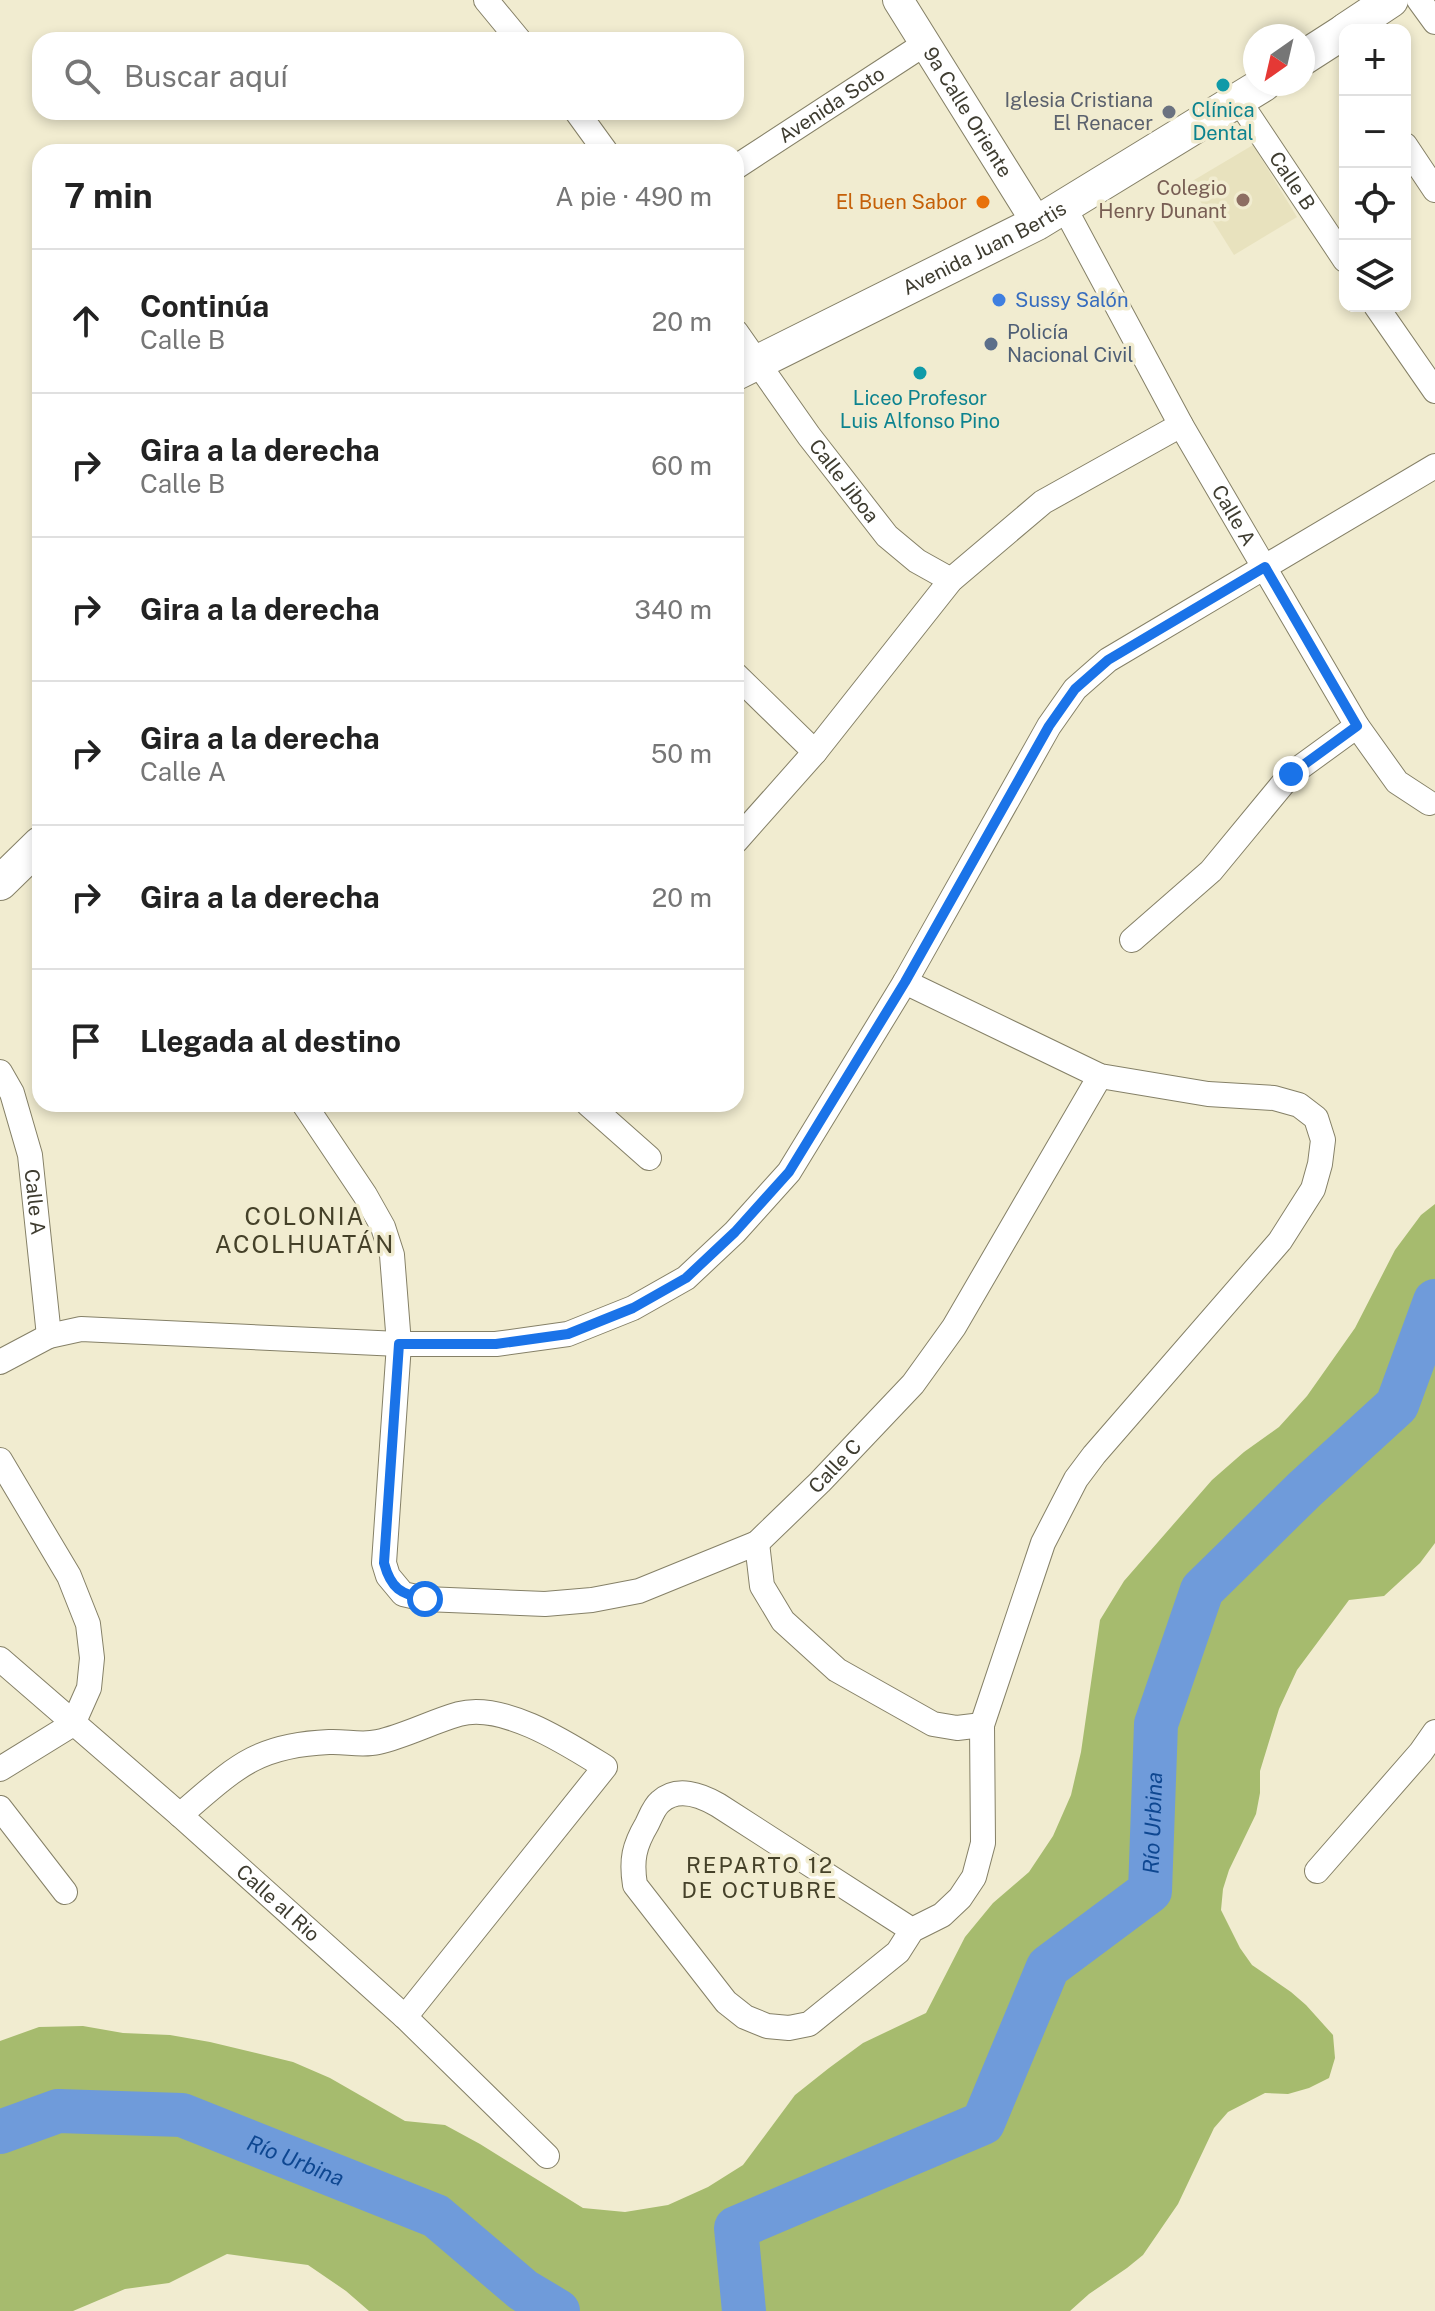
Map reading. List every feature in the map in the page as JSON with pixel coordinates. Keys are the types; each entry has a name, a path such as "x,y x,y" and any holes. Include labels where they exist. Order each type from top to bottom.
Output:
{"main road":[{"path":"1361,24 1391,0"},
{"path":"1315,52 1339,40"},
{"name":"Avenida Juan Bertis","path":"747,368 1050,215 1244,96"},
{"path":"0,883 32,852"}],"street":[{"path":"486,0 512,32"},
{"name":"9a Calle Oriente","path":"898,0 1050,215"},
{"path":"1419,0 1435,22"},
{"name":"Avenida Soto","path":"744,162 926,43"},
{"name":"Calle B","path":"1253,96 1339,249"},
{"path":"583,120 600,144"},
{"path":"1411,154 1435,190"},
{"name":"Calle A","path":"1050,215 1181,425 1357,726 1397,782 1429,803"},
{"path":"1380,312 1435,391"},
{"name":"Calle Jiboa","path":"747,368 809,436 887,536 917,561 951,580"},
{"path":"744,832 815,752 951,580 1043,502 1181,425"},
{"path":"0,1362 49,1336 81,1329 399,1344 496,1344 568,1334 633,1308 686,1278 735,1232 789,1172 905,982 1049,726 1075,689 1108,660 1435,466"},
{"path":"744,683 815,752"},
{"path":"1132,940 1211,871 1291,774 1357,726"},
{"path":"905,982 1100,1076 1208,1094 1274,1098 1299,1105 1316,1118 1323,1140 1313,1189 1280,1241 1094,1455 1057,1512 1043,1543 982,1725 983,1843 974,1877 960,1898 942,1915 912,1930 898,1952 809,2024 789,2028 767,2026 745,2017 726,2002 635,1885 632,1865 637,1840 660,1802 679,1793 699,1795 912,1930"},
{"name":"Calle A","path":"0,1072 12,1093 30,1155 49,1336"},
{"name":"Calle C","path":"399,1344 384,1563 388,1576 403,1594 425,1599 545,1604 592,1600 639,1591 757,1543 820,1482 921,1372 954,1327 1100,1076"},
{"path":"309,1112 383,1227 392,1255 399,1344"},
{"path":"597,1112 649,1158"},
{"path":"0,1460 69,1576 88,1624 92,1658 89,1688 73,1724 0,1769"},
{"path":"757,1543 762,1586 783,1621 837,1670 933,1724 957,1728 982,1725"},
{"name":"Calle al Rio","path":"0,1659 405,2017 547,2156"},
{"path":"180,1815 239,1765 260,1754 284,1746 333,1741 356,1745 378,1742 462,1713 487,1712 508,1717 556,1738 605,1767 405,2017"},
{"path":"1317,1871 1435,1732"},
{"path":"0,1808 65,1892"}],"shaded area":[{"name":"Colegio Henry Dunant","path":"1253,145 1297,217 1234,255 1189,183"}],"green space":[{"path":"1435,1204 1435,1543 1420,1563 1384,1596 1349,1600 1297,1670 1279,1709 1260,1771 1256,1814 1223,1889 1221,1910 1240,1948 1252,1965 1291,1992 1333,2035 1335,2058 1329,2078 1288,2094 1265,2093 1228,2112 1214,2128 1178,2204 1143,2255 1127,2268 1070,2311 369,2311 308,2265 227,2254 169,2283 125,2289 73,2311 0,2311 0,2041 39,2027 83,2026 123,2033 170,2035 293,2062 330,2078 405,2121 445,2125 583,2208 625,2212 668,2205 708,2187 743,2165 795,2095 863,2043 926,2013 965,1937 993,1903 1029,1872 1053,1836 1071,1795 1081,1752 1100,1620 1124,1581 1212,1480 1279,1427 1307,1396 1355,1328 1395,1250 1421,1215"}],"waterway":[{"name":"Río Urbina","path":"744,2311 736,2228 983,2123 1048,1967 1150,1891 1156,1724 1202,1590 1397,1405 1435,1301"},
{"name":"Río Urbina","path":"0,2132 58,2111 182,2115 436,2216 523,2290 558,2311"}],"place":[{"name":"Clínica Dental","path":"1223,85"},
{"name":"Iglesia Cristiana El Renacer","path":"1169,112"},
{"name":"Colegio Henry Dunant","path":"1243,200"},
{"name":"El Buen Sabor","path":"983,202"},
{"name":"Sussy Salón","path":"999,300"},
{"name":"Policía Nacional Civil","path":"991,344"},
{"name":"Liceo Profesor Luis Alfonso Pino","path":"920,373"}],"district":[{"name":"COLONIA ACOLHUATÁN","path":"305,1231"},
{"name":"REPARTO 12 DE OCTUBRE","path":"760,1878"}],"route":[{"path":"425,1599 403,1594 388,1576 384,1563 399,1344 496,1344 568,1334 633,1308 686,1278 735,1232 789,1172 905,982 1049,726 1075,689 1108,660 1265,567 1357,726 1291,774"}]}
